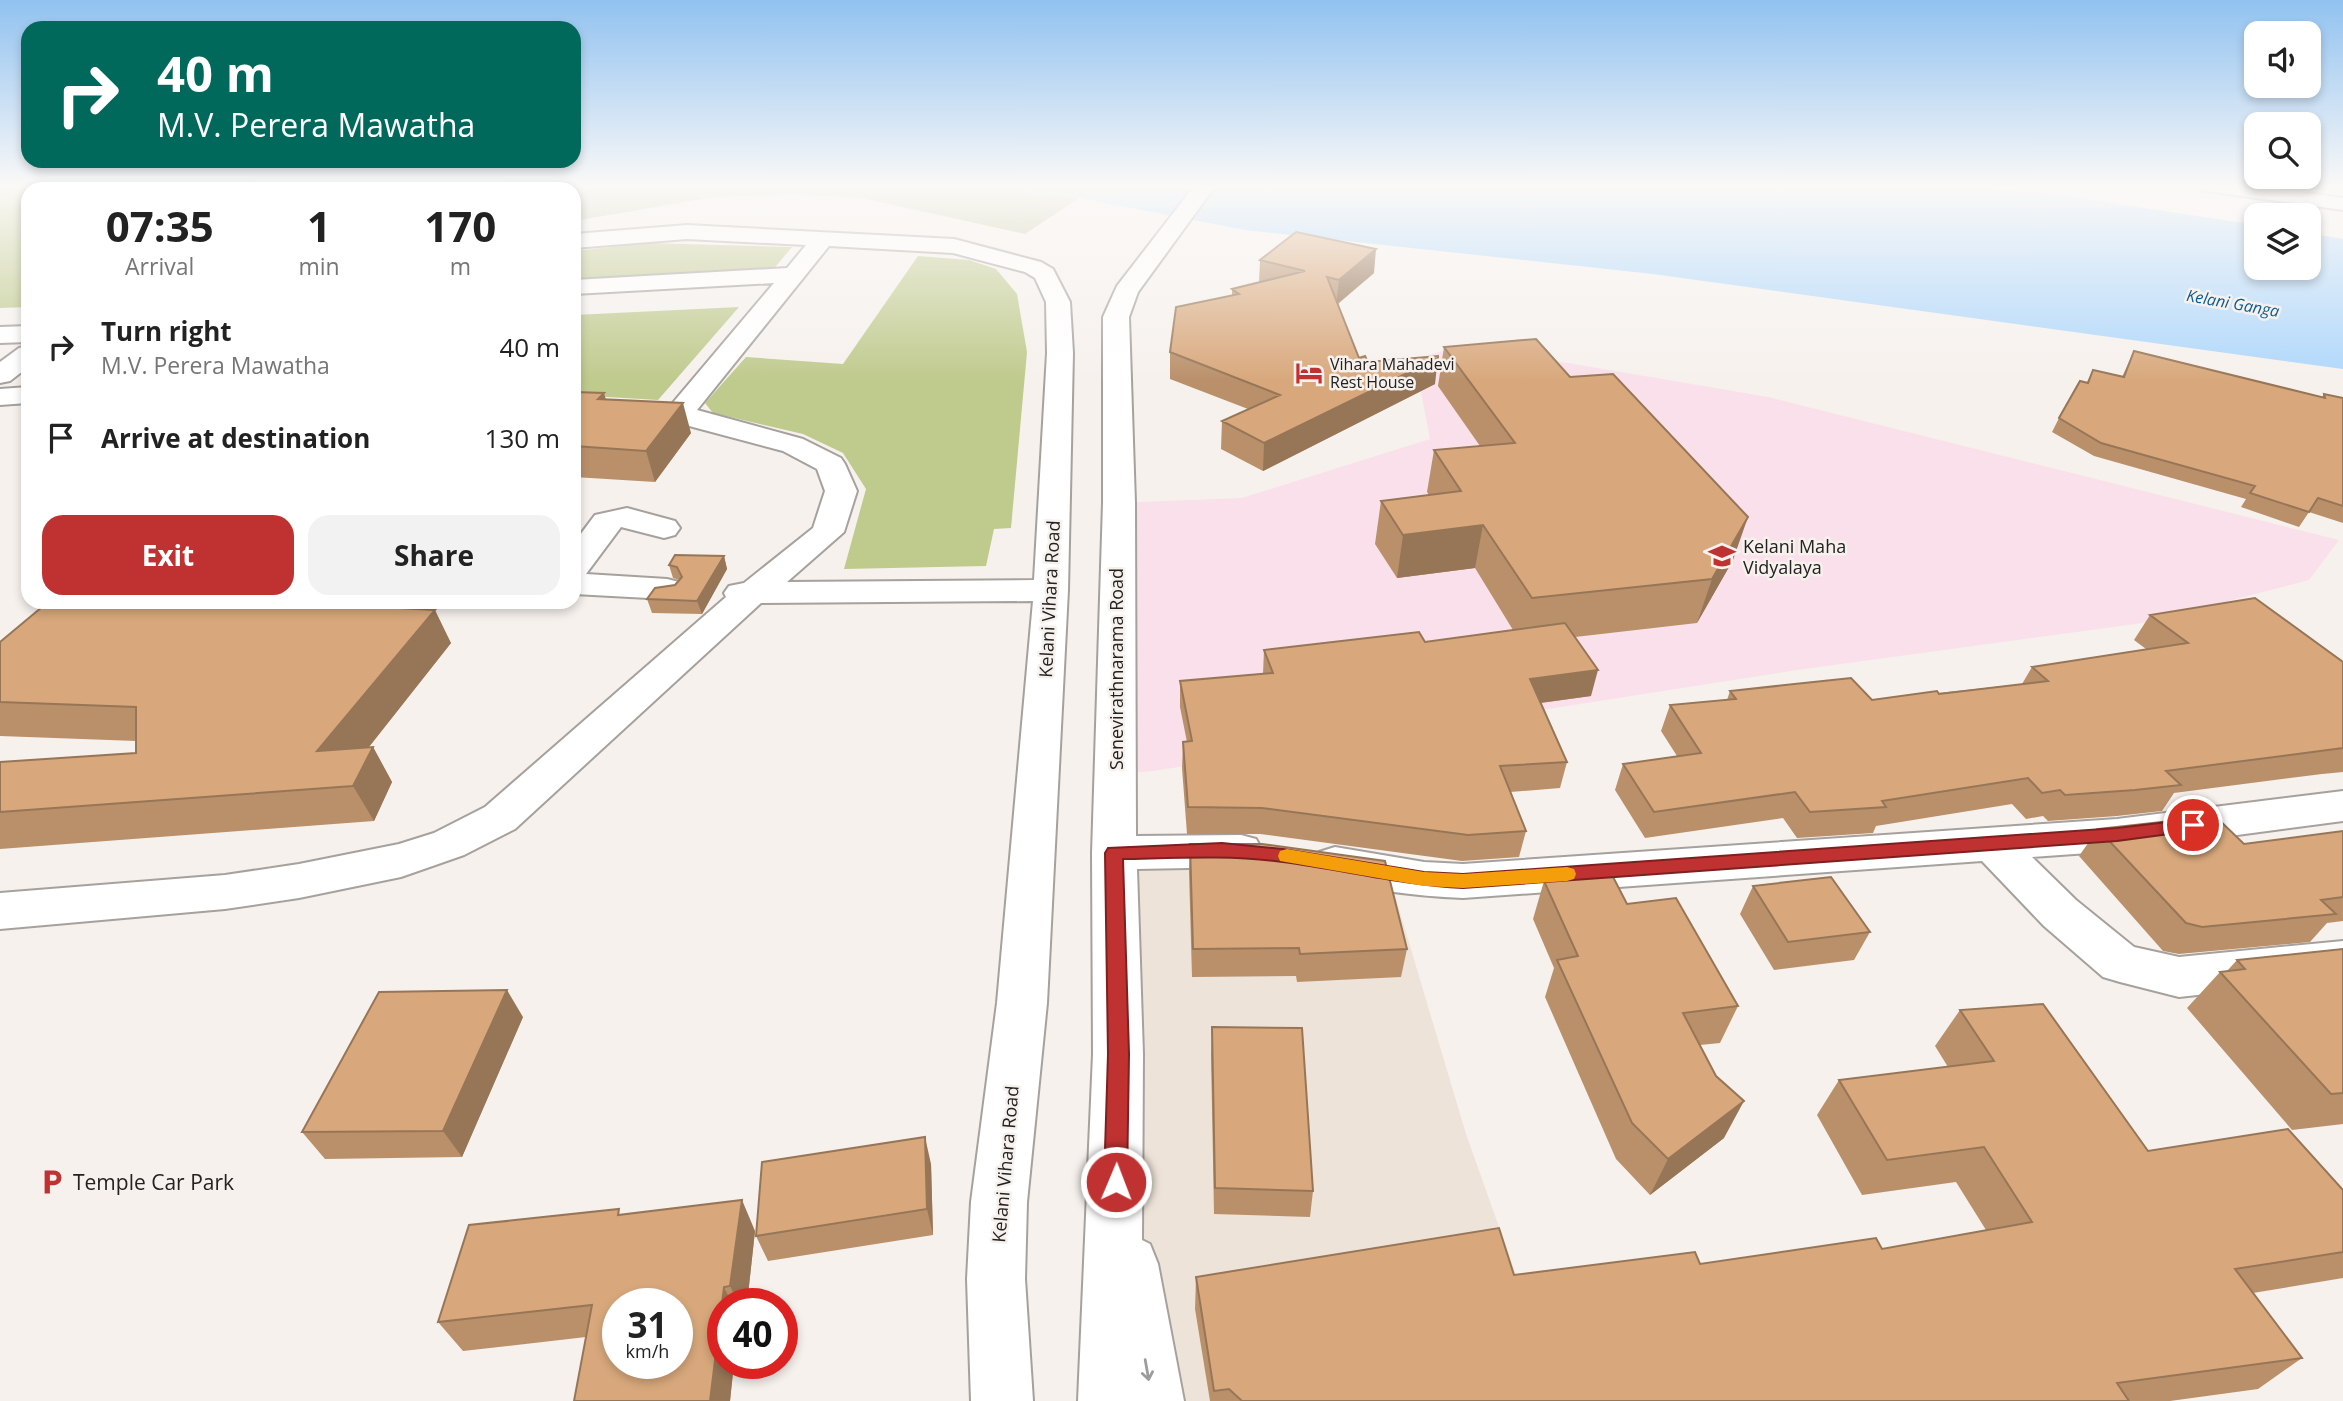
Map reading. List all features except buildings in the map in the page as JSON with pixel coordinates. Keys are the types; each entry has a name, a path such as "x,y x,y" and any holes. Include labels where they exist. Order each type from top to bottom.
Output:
{"street":[{"path":"680,414 814,250"},
{"name":"Kelani Vihara Road","path":"970,250 1033,267 1045,274 1058,302 1060,353 1051,590 1022,1003 999,1202 996,1279 1002,1401"},
{"name":"Senevirathnarama Road","path":"1109,1401 1118,1054 1114,853 1119,503 1116,317 1126,291 1157,250"},
{"path":"581,287 785,285"},
{"path":"581,305 785,285"},
{"path":"0,314 21,313"},
{"path":"0,335 21,334"},
{"path":"0,375 21,359"},
{"path":"0,397 21,396"},
{"path":"0,911 225,892 286,883 348,873 401,860 449,844 500,818 733,592 828,532 841,491 830,464 793,445 680,414 581,409"},
{"path":"581,557 612,517 664,528"},
{"path":"581,584 667,589"},
{"path":"733,592 1051,590"},
{"path":"1114,853 1222,850 1290,856 1424,879 1463,881 2117,835 2343,806"},
{"path":"1991,843 2060,913 2120,963 2179,977 2343,960"},
{"name":"Senevirathnarama Road","path":"1116,1182 1153,1401"}],"shaded area":[{"name":"Kelani Maha Vidyalaya","path":"1463,345 1768,397 2339,540 2309,580 2143,623 1797,670 1153,771 1116,774 1119,503 1242,498 1430,439 1418,376 1429,355"},
{"path":"1114,853 1388,872 1466,1134 1561,1401 1153,1401"}],"green space":[{"path":"0,250 21,250 21,307 0,308"},
{"path":"581,250 789,250 771,272 581,281"},
{"path":"918,256 969,260 996,269 1017,294 1027,352 1011,528 994,529 986,566 844,569 866,489 843,453 803,434 713,413 705,403 746,357 843,364"},
{"path":"739,307 658,400 581,395 581,315"}],"water":[{"name":"Kelani Ganga","path":"1434,250 2244,250 2244,280 2321,280 2321,250 2343,250 2343,369 1653,274"}],"slow traffic":[{"path":"1287,856 1424,879 1463,881 1567,874"}],"place":[{"name":"Vihara Mahadevi Rest House","path":"1309,373"},
{"name":"Kelani Maha Vidyalaya","path":"1722,556"},
{"name":"Temple Car Park","path":"52,1182"}],"route":[{"path":"1116,1182 1118,1054 1114,853 1222,850 1283,855 1424,879 1463,881 2117,835 2193,825"}]}
